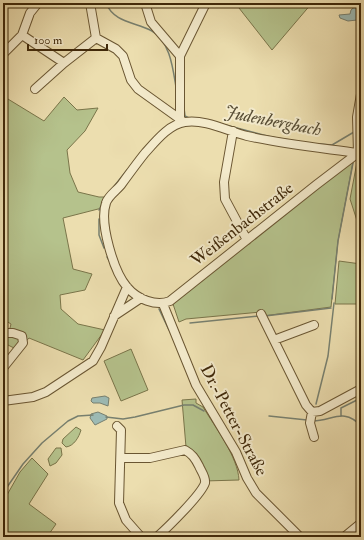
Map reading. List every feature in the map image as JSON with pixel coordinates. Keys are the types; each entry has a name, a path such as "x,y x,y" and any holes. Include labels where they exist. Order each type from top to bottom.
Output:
{"street":[{"path":"3,54 22,35 30,13 38,3"},
{"path":"90,3 96,38"},
{"path":"145,3 151,22 180,56"},
{"path":"182,121 180,97 180,56 206,3"},
{"path":"22,35 64,63"},
{"path":"35,89 64,63 96,38"},
{"path":"96,38 116,49 123,56 131,80 138,89 182,121 203,123 232,130 247,136 360,154 356,131 361,94"},
{"path":"163,304 141,298 127,287 111,253 105,234 104,224 106,203 153,144 182,121"},
{"path":"232,130 224,182 225,199 247,240"},
{"name":"Weißenbachstraße","path":"163,304 176,297 316,185 360,154"},
{"path":"3,401 33,397 46,392 88,366 97,357 127,287"},
{"path":"114,316 141,298"},
{"name":"Dr.-Petter-Straße","path":"163,304 196,385 236,452 247,478 256,493 300,537"},
{"path":"262,316 306,405 311,417 314,436"},
{"path":"274,340 314,325"},
{"path":"3,333 13,333 22,336 23,343 3,368"},
{"path":"311,417 361,389"},
{"path":"117,426 121,430 120,508 126,520 141,537"},
{"path":"120,458 150,458 185,450 193,456 205,478 205,483 201,489 179,516 157,537"},
{"path":"344,537 361,524"}],"green space":[{"path":"248,3 312,3 272,50 239,8"},
{"path":"3,96 44,121 64,97 77,110 98,108 85,131 67,150 70,173 78,192 99,197 107,197 102,208 63,218 73,269 92,274 85,290 60,295 61,309 78,324 105,330 83,360 29,338 18,350 6,344 11,324 3,319"},
{"path":"361,161 361,233 350,199 357,162"},
{"path":"353,162 338,241 331,307 263,316 261,312 186,319 179,322 173,304 303,199"},
{"path":"339,261 361,264 361,304 335,304"},
{"path":"131,349 148,390 121,401 104,361"},
{"path":"196,399 196,403 203,407 230,452 238,471 239,480 204,481 186,447 182,400"},
{"path":"76,427 81,430 76,441 66,447 62,443 63,439"},
{"path":"56,448 61,448 62,455 56,463 50,466 48,459"},
{"path":"32,458 48,474 29,504 56,524 47,537 3,537 3,502 20,472"}],"water":[{"path":"361,3 361,10 357,20 348,21 340,18 339,15 350,14 351,10"},
{"path":"105,396 109,398 108,406 100,403 93,403 91,401 92,398"},
{"path":"98,412 107,416 107,419 95,425 90,418 91,414"}],"waterway":[{"name":"Judenbergbach","path":"106,3 114,15 152,31 163,41 170,56 176,87"},
{"path":"358,92 359,76 361,71"},
{"name":"Judenbergbach","path":"184,108 185,116 189,118"},
{"name":"Judenbergbach","path":"218,123 271,137 302,142"},
{"name":"Judenbergbach","path":"320,144 332,145 354,132"},
{"path":"332,299 338,241 353,163"},
{"path":"112,189 127,170"},
{"path":"99,210 102,204"},
{"path":"99,219 99,235 104,248"},
{"path":"107,257 111,264"},
{"path":"316,404 328,356 334,303"},
{"path":"265,316 331,308"},
{"path":"159,309 169,330"},
{"path":"190,323 259,316"},
{"name":"Judenbergbach","path":"341,415 341,408 361,398"},
{"path":"106,417 123,419 184,405 193,405 204,411"},
{"path":"3,493 23,464 42,443 68,421 78,416 93,415"},
{"path":"269,416 307,420"},
{"name":"Judenbergbach","path":"313,421 343,416 355,420 361,426"}]}
